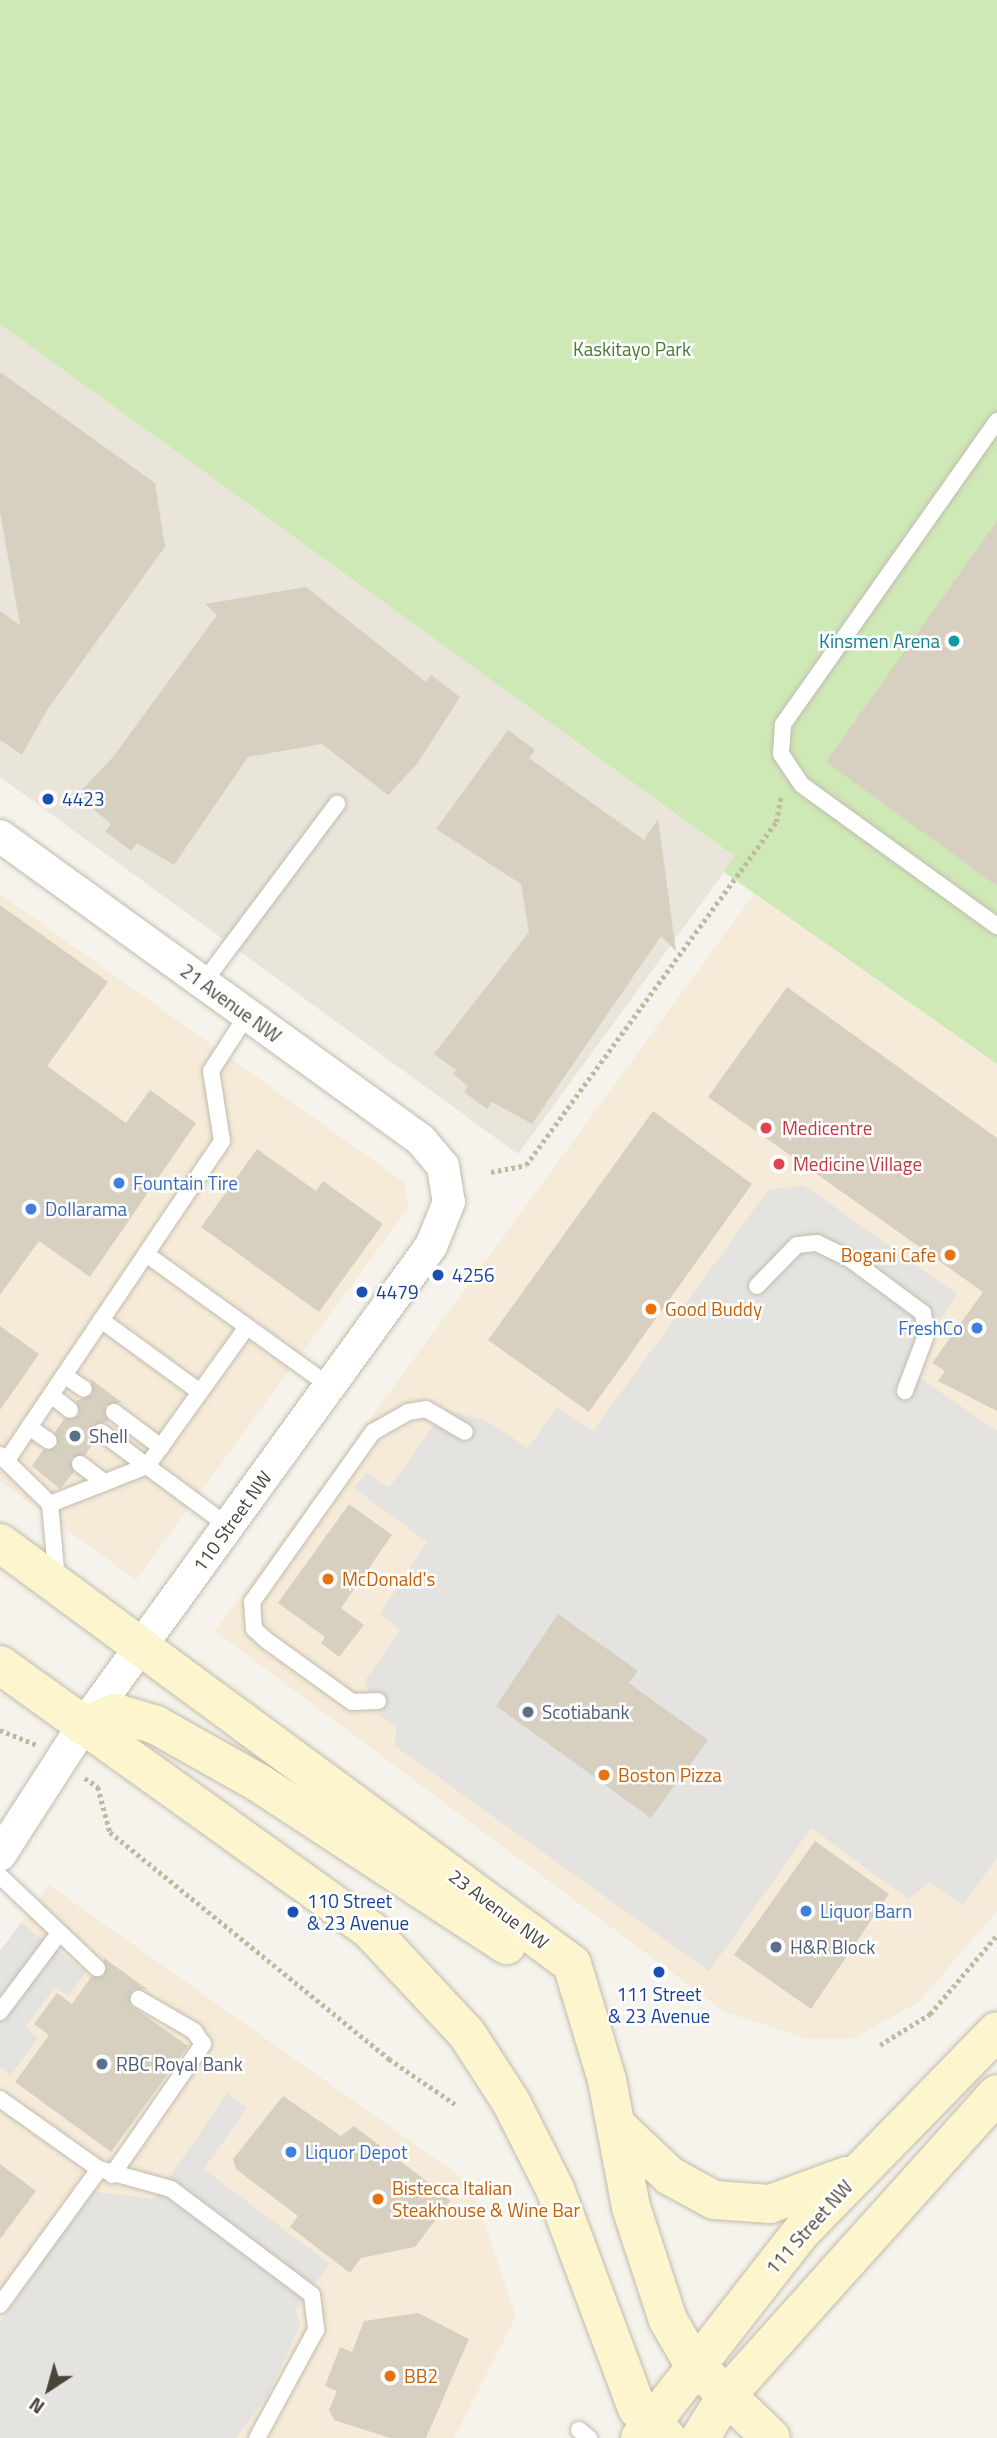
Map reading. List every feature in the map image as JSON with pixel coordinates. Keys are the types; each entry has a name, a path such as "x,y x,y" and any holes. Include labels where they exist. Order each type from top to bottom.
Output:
{"main road":[{"name":"23 Avenue NW","path":"0,1543 572,1965 616,2124 635,2219 668,2320 693,2363 771,2438"},
{"path":"0,1665 370,1930 467,2034 511,2102 555,2189 599,2316 652,2433"},
{"path":"83,1726 116,1713 144,1719 259,1783 521,1954 551,1948"},
{"name":"111 Street NW","path":"652,2433 693,2363 863,2167 997,2031"},
{"path":"701,2438 727,2395 997,2094"},
{"path":"616,2124 670,2176 714,2200 770,2204 863,2167"}],"street":[{"name":"21 Avenue NW","path":"0,836 421,1140 436,1153 448,1182"},
{"name":"110 Street NW","path":"0,1855 83,1726 440,1232 448,1182"}],"lane":[{"path":"997,422 783,724 785,767 997,926"},
{"path":"203,983 337,804"},
{"path":"57,1583 50,1504 3,1458 29,1427 222,1141 211,1071 247,1015"},
{"path":"757,1286 797,1245 817,1243 850,1259 923,1313 926,1335 905,1391"},
{"path":"146,1254 330,1386"},
{"path":"101,1320 201,1392"},
{"path":"50,1504 147,1466 247,1327"},
{"path":"64,1375 84,1389"},
{"path":"51,1395 70,1410"},
{"path":"378,1701 352,1702 266,1640 254,1629 251,1602 373,1432 408,1412 426,1409 465,1432"},
{"path":"114,1412 161,1447"},
{"path":"29,1427 49,1441"},
{"path":"101,1432 228,1526"},
{"path":"80,1464 105,1483"},
{"path":"0,1876 58,1936 97,1968"},
{"path":"0,2012 58,1936"},
{"path":"0,2305 203,2044 194,2031 139,1999"},
{"path":"0,2099 106,2172 171,2189 312,2295 316,2330 257,2438"}],"path":[{"path":"491,1172 526,1165 776,822 785,767"},
{"path":"0,1730 19,1733"},
{"path":"98,1787 110,1832 389,2059 456,2104"},
{"path":"880,2045 930,2014 997,1935"}],"shaded area":[{"path":"0,324 735,857 518,1154 0,777"},
{"path":"0,894 405,1183 408,1208 136,1580 0,1481"},
{"path":"754,894 997,1064 997,1911 918,2003 851,2039 807,2039 723,2011 215,1631"},
{"path":"804,1185 957,1294 907,1369 997,1431 997,1858 963,1905 929,1882 909,1899 811,1828 709,1971 395,1746 396,1727 381,1716 364,1682 400,1630 380,1614 427,1542 354,1488 366,1472 389,1488 445,1409 487,1421 528,1448 557,1407 593,1431 768,1190"},
{"path":"49,1885 471,2184 516,2316 454,2438 0,2438 0,1951"},
{"path":"21,1923 86,1972 68,1996 55,1987 25,2027 38,2038 11,2075 0,2067 0,1951"},
{"path":"227,2093 247,2108 204,2169 330,2264 296,2310 300,2325 268,2395 236,2438 0,2438 0,2323 91,2191 155,2199"}],"green space":[{"name":"Kaskitayo Park","path":"0,0 997,0 997,1064 724,872 734,856 0,324"}],"building":[{"path":"0,372 155,483 165,547 47,710 22,755 0,740 0,611 20,625 0,512"},
{"name":"Kinsmen Arena","path":"997,521 997,886 826,762"},
{"path":"306,587 426,682 431,675 460,697 417,764 388,795 322,744 248,757 174,865 137,843 131,851 105,831 111,824 77,795 113,757 217,615 205,604"},
{"path":"508,730 535,750 529,758 644,840 658,819 676,951 661,936 532,1124 492,1102 487,1109 464,1092 468,1086 453,1074 456,1070 434,1054 529,932 521,884 436,829"},
{"path":"0,905 108,982 47,1066 126,1123 150,1090 196,1123 90,1277 39,1241 0,1295"},
{"path":"787,987 997,1138 997,1411 938,1381 945,1371 932,1363 983,1292 708,1097"},
{"path":"653,1111 752,1184 589,1412 488,1340"},
{"path":"257,1149 316,1191 323,1181 383,1224 319,1312 201,1227"},
{"path":"0,1326 39,1354 0,1410"},
{"name":"Shell","path":"91,1379 121,1402 105,1406 108,1421 92,1426 95,1441 85,1455 71,1458 74,1472 60,1489 32,1466 43,1450 58,1446 55,1432 64,1419 79,1416 76,1401 93,1394"},
{"name":"McDonald's","path":"349,1504 392,1535 341,1608 364,1625 339,1657 321,1643 325,1637 278,1603"},
{"path":"558,1614 638,1671 629,1683 708,1740 651,1818 496,1706"},
{"path":"815,1841 889,1894 811,2009 734,1955"},
{"name":"RBC Royal Bank","path":"104,1958 147,1989 133,1990 130,2005 188,2046 111,2152 15,2082 49,2035 34,2024 57,1993 72,2004 91,1977 104,1976"},
{"name":"Bistecca Italian Steakhouse & Wine Bar","path":"283,2096 341,2136 354,2126 445,2195 450,2201 415,2247 361,2258 350,2273 290,2227 298,2216 236,2169 233,2159"},
{"path":"0,2164 36,2191 0,2239"},
{"name":"BB2","path":"418,2313 469,2339 426,2438 390,2438 334,2420 329,2410 337,2391 325,2386 340,2347 352,2352 364,2321"}],"place":[{"name":"Kinsmen Arena","path":"954,641"},
{"name":"4423","path":"48,799"},
{"name":"Medicentre","path":"766,1128"},
{"name":"Medicine Village","path":"779,1164"},
{"name":"Fountain Tire","path":"119,1183"},
{"name":"Dollarama","path":"31,1209"},
{"name":"Bogani Cafe","path":"950,1255"},
{"name":"4256","path":"438,1275"},
{"name":"4479","path":"362,1292"},
{"name":"Good Buddy","path":"651,1309"},
{"name":"FreshCo","path":"977,1328"},
{"name":"Shell","path":"75,1436"},
{"name":"McDonald's","path":"328,1579"},
{"name":"Scotiabank","path":"528,1712"},
{"name":"Boston Pizza","path":"604,1775"},
{"name":"Liquor Barn","path":"806,1911"},
{"name":"110 Street & 23 Avenue","path":"293,1912"},
{"name":"H&R Block","path":"776,1947"},
{"name":"111 Street & 23 Avenue","path":"659,1972"},
{"name":"RBC Royal Bank","path":"102,2064"},
{"name":"Liquor Depot","path":"291,2152"},
{"name":"Bistecca Italian Steakhouse & Wine Bar","path":"378,2199"},
{"name":"BB2","path":"390,2376"}]}
